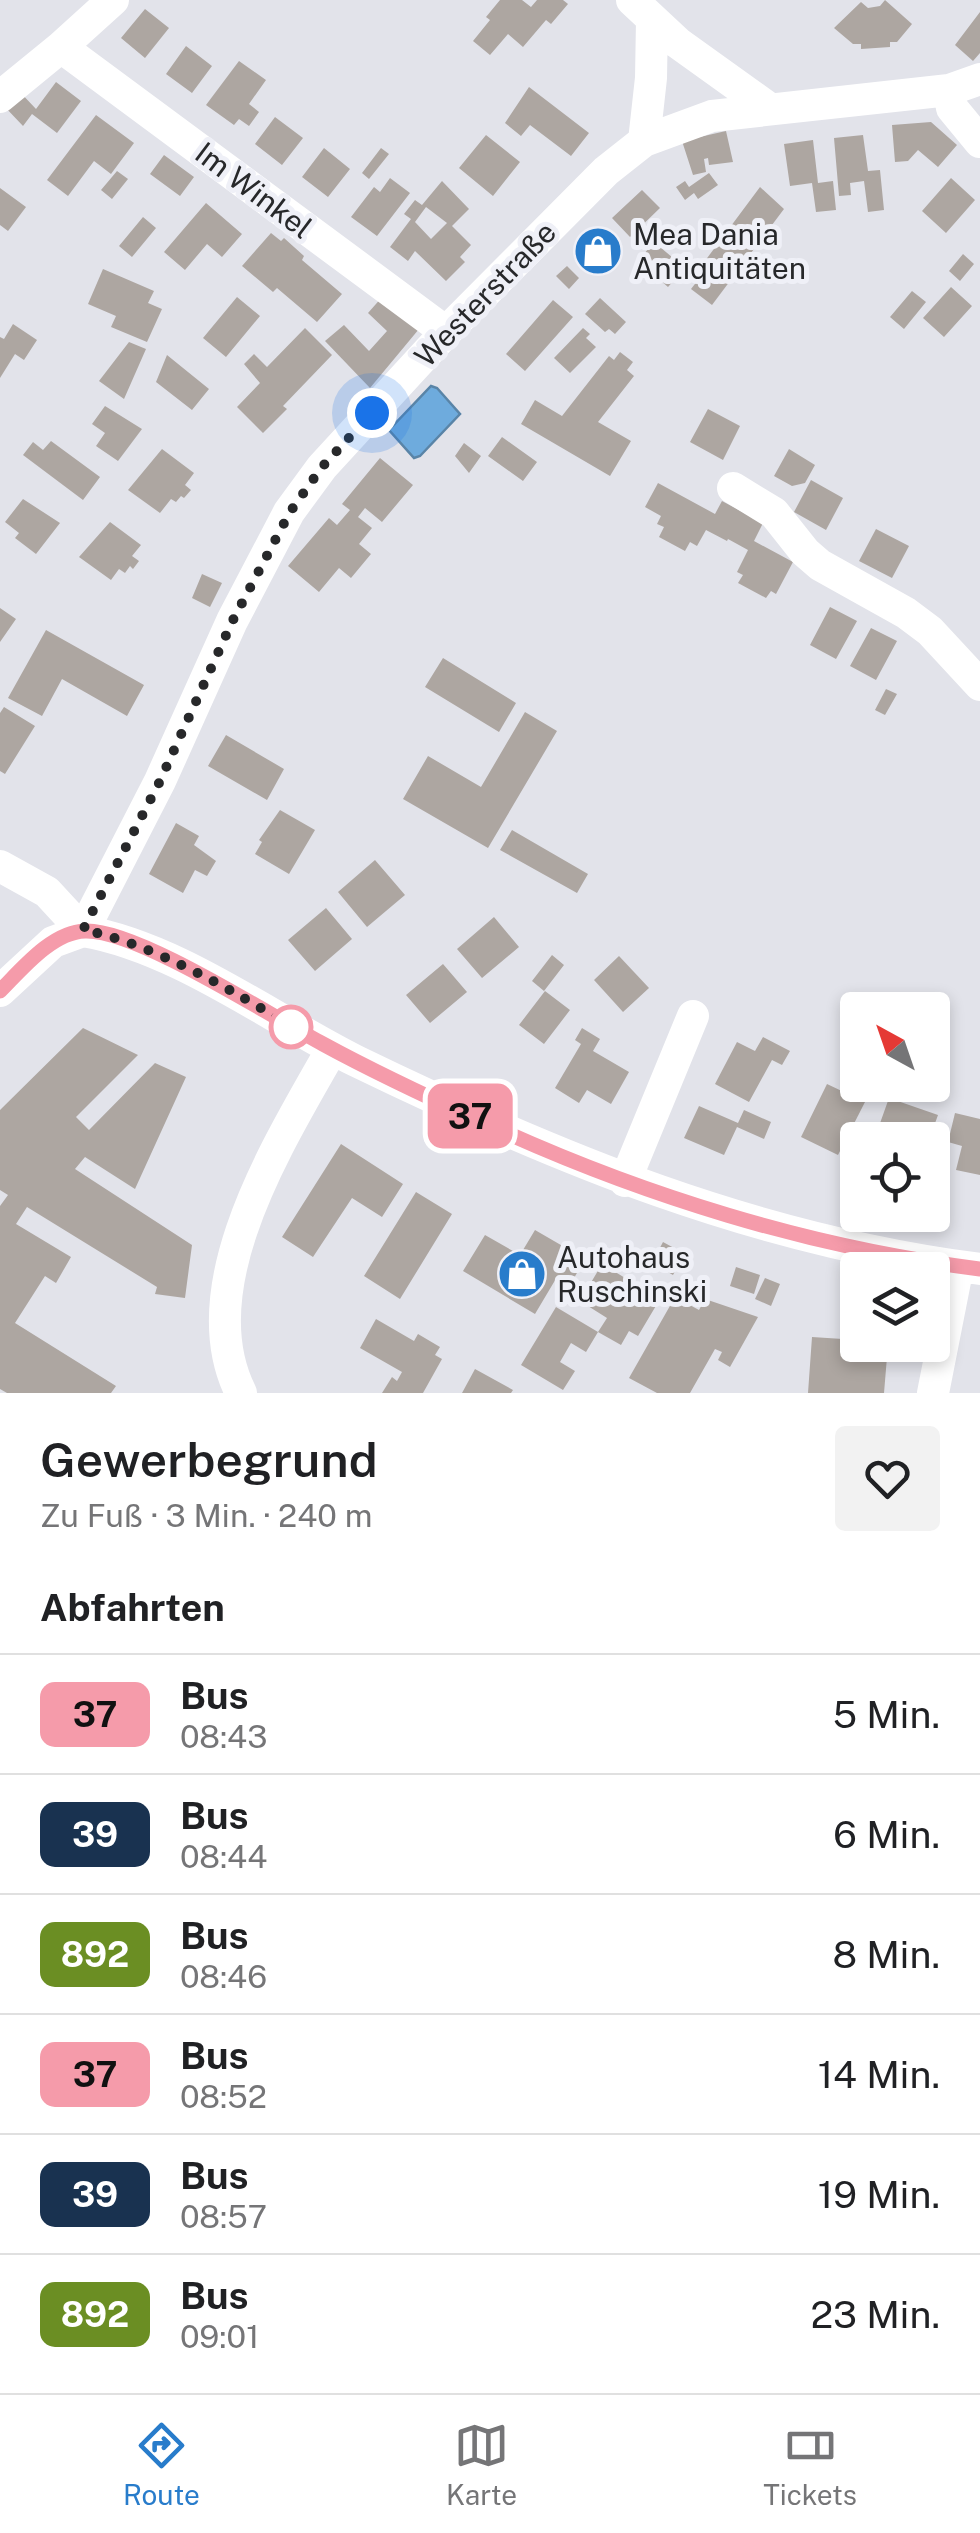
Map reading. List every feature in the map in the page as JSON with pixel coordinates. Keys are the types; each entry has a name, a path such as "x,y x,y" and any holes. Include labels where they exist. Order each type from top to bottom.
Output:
{"street":[{"path":"3,88 62,47 113,0"},
{"path":"639,6 678,43 770,109"},
{"path":"639,6 651,78 644,141"},
{"name":"Im Winkel","path":"62,47 446,332"},
{"name":"Westerstraße","path":"83,930 160,781 232,622 290,512 322,467 446,332 606,172 644,141 712,116 949,90 980,79"},
{"path":"949,90 952,108 980,142"},
{"path":"733,488 774,513 820,565 906,612 930,630 979,685"},
{"path":"0,866 48,892 83,930"},
{"path":"0,991 53,942 83,930 118,937 158,954 332,1049 489,1125 624,1181 787,1232 969,1267 933,1393"},
{"path":"624,1181 693,1016"},
{"path":"240,1393 228,1352 225,1315 232,1269 245,1223 273,1155 332,1049"}],"water":[{"path":"431,386 460,414 414,458 389,430"}],"building":[{"path":"500,0 522,0 531,7 537,0 563,0 568,4 551,24 546,20 523,47 508,34 490,55 473,41"},
{"path":"885,0 912,24 897,42 890,42 890,47 861,49 861,44 853,44 834,28 861,2 868,8 880,6"},
{"path":"145,9 169,28 145,58 121,38"},
{"path":"980,12 980,53 973,61 955,45"},
{"path":"186,46 212,66 192,93 166,74"},
{"path":"239,61 266,80 249,104 259,112 249,126 239,119 234,125 206,105"},
{"path":"56,82 81,101 57,133 32,114 23,126 4,106 19,91 36,109"},
{"path":"529,87 589,133 571,156 530,125 521,136 505,123"},
{"path":"96,115 134,143 111,174 94,161 68,196 47,180"},
{"path":"275,117 303,138 282,165 255,144"},
{"path":"931,122 957,145 938,167 918,150 908,161 895,162 892,125"},
{"path":"726,131 733,162 709,165 708,158 704,159 706,172 693,175 682,141"},
{"path":"486,135 520,162 493,196 459,168"},
{"path":"863,135 868,171 880,170 884,210 868,212 864,181 850,183 851,195 839,196 834,138"},
{"path":"813,140 818,183 833,181 836,210 816,212 812,183 790,186 784,144"},
{"path":"324,148 350,169 328,197 302,177"},
{"path":"381,148 389,154 369,179 362,173"},
{"path":"164,155 194,177 180,196 150,174"},
{"path":"117,171 128,179 112,199 101,190"},
{"path":"709,173 718,185 698,199 694,193 685,200 676,187 685,181 689,187"},
{"path":"390,178 410,193 377,236 351,217 374,187 380,192"},
{"path":"951,178 975,200 946,233 922,211"},
{"path":"442,181 469,209 452,226 471,245 460,257 465,262 446,281 415,251 408,261 390,247 411,219 404,214 415,200 422,205","holes":["426,207 447,223 431,239 415,222"]},
{"path":"760,187 784,209 712,305 691,289 698,280 693,277"},
{"path":"0,188 26,207 8,231 0,225"},
{"path":"642,190 660,208 630,237 612,218"},
{"path":"206,203 242,234 222,257 207,244 185,270 164,252"},
{"path":"143,217 156,228 132,257 119,246"},
{"path":"271,233 281,241 284,238 304,256 302,260 342,294 317,322 277,288 273,292 242,266"},
{"path":"602,233 617,249 594,269 579,253"},
{"path":"654,242 685,268 668,287 638,261"},
{"path":"963,254 974,264 960,281 949,271"},
{"path":"567,266 579,278 569,289 556,276"},
{"path":"103,269 154,291 148,303 162,309 147,342 111,327 116,316 88,304"},
{"path":"951,287 972,306 944,337 923,318"},
{"path":"912,291 926,302 904,329 890,317"},
{"path":"383,296 419,329 370,388 325,341 344,325 369,351 387,331 368,313"},
{"path":"237,297 260,316 226,357 203,338"},
{"path":"600,298 626,322 615,334 609,329 605,332 585,314"},
{"path":"553,300 573,317 525,371 506,354"},
{"path":"13,324 37,340 24,360 15,354 0,378 0,337 4,339"},
{"path":"305,328 332,355 263,433 237,407 260,383 244,364 254,354 267,367"},
{"path":"583,328 590,334 586,338 596,347 570,373 554,358"},
{"path":"129,342 146,349 124,399 99,381"},
{"path":"620,352 633,362 627,370 634,376 598,422 631,441 610,476 521,424 535,400 562,416 609,356 614,360"},
{"path":"167,355 209,389 192,410 156,382"},
{"path":"105,406 142,429 118,461 96,446 105,433 92,424"},
{"path":"708,409 740,426 723,460 690,442"},
{"path":"502,437 537,462 523,481 488,456"},
{"path":"51,441 100,477 83,500 23,455 33,442 43,450"},
{"path":"464,443 481,456 469,473 455,456"},
{"path":"162,449 194,473 185,485 191,490 176,502 171,499 160,513 128,490"},
{"path":"789,449 815,465 805,483 792,486 774,476"},
{"path":"380,458 413,485 382,522 365,508 358,517 372,528 359,544 371,554 351,578 339,568 319,592 288,566 329,518 337,525 350,510 342,504"},
{"path":"811,480 843,498 826,530 794,512"},
{"path":"658,483 715,514 722,501 763,523 754,541 793,562 776,594 771,591 766,598 738,583 743,575 737,572 748,550 728,539 706,530 697,546 690,542 685,551 659,537 664,527 657,524 661,516 645,507"},
{"path":"23,499 60,523 36,554 15,538 19,533 5,522"},
{"path":"110,522 141,545 132,556 139,561 133,569 130,566 125,573 119,569 111,580 79,557"},
{"path":"876,529 909,546 892,578 859,561"},
{"path":"202,574 222,583 210,607 192,598"},
{"path":"830,607 857,621 836,659 810,645"},
{"path":"0,608 16,619 0,642"},
{"path":"871,628 897,641 876,680 850,666"},
{"path":"46,630 144,685 127,716 62,679 42,716 8,698"},
{"path":"443,658 516,703 499,732 425,687"},
{"path":"886,689 897,694 885,715 875,710"},
{"path":"4,707 35,726 5,774 0,771 0,713"},
{"path":"525,712 557,731 488,848 403,799 428,756 481,787"},
{"path":"226,735 284,769 267,800 208,766"},
{"path":"280,810 315,830 289,874 255,854 262,842 259,840"},
{"path":"176,823 199,836 194,845 216,861 207,876 195,870 183,893 149,874"},
{"path":"512,830 588,874 577,893 500,850"},
{"path":"375,860 405,895 367,927 338,892"},
{"path":"326,908 352,939 315,971 288,940"},
{"path":"494,917 519,947 482,978 457,949"},
{"path":"552,955 564,965 544,991 532,981"},
{"path":"619,956 649,988 623,1012 594,980"},
{"path":"443,964 467,992 430,1023 406,995"},
{"path":"545,991 570,1010 544,1044 519,1025"},
{"path":"83,1028 138,1055 76,1117 89,1130 155,1063 186,1077 135,1189 85,1157 75,1169 192,1245 185,1298 155,1294 157,1287 27,1207 16,1224 71,1257 56,1283 45,1276 15,1323 116,1386 111,1393 7,1393 0,1389 0,1206 8,1195 0,1190 0,1110"},
{"path":"582,1028 600,1039 593,1051 629,1072 611,1104 587,1090 579,1103 555,1088 581,1044 575,1040"},
{"path":"763,1037 790,1051 782,1065 772,1060 749,1102 715,1084 737,1042 755,1051"},
{"path":"827,1084 840,1090 840,1102 865,1102 855,1122 840,1122 838,1155 801,1137"},
{"path":"888,1102 901,1102 938,1115 935,1122 880,1122"},
{"path":"699,1106 738,1123 744,1110 771,1122 764,1139 737,1127 724,1155 684,1138"},
{"path":"955,1113 980,1119 980,1175 956,1170 962,1146 950,1143"},
{"path":"341,1144 403,1184 382,1217 352,1198 313,1257 282,1237"},
{"path":"416,1192 452,1214 400,1299 364,1276"},
{"name":"Autohaus Ruschinski","path":"535,1230 585,1259 570,1285 557,1277 535,1314 463,1271 485,1235 520,1255"},
{"path":"663,1242 685,1254 673,1275 652,1263"},
{"path":"602,1264 660,1299 638,1336 629,1331 621,1345 598,1332 607,1318 580,1301"},
{"path":"736,1267 760,1275 754,1294 730,1286"},
{"path":"765,1278 780,1284 771,1306 755,1299"},
{"path":"675,1297 699,1310 705,1299 758,1317 730,1367 718,1360 722,1352 715,1349 690,1393 657,1393 629,1378"},
{"path":"556,1307 598,1332 586,1352 571,1343 560,1362 575,1371 563,1390 521,1365"},
{"path":"376,1319 414,1341 418,1334 440,1347 435,1355 442,1359 423,1393 382,1393 392,1377 397,1381 402,1372 360,1348"},
{"path":"812,1337 840,1339 840,1362 887,1362 884,1393 808,1393"},
{"path":"475,1369 513,1390 462,1393"}],"bus line":[{"name":"37","path":"0,991 53,942 83,930 118,937 158,954 332,1049 489,1125 624,1181 787,1232 980,1269"}],"place":[{"name":"Mea Dania Antiquitäten","path":"598,251"},
{"name":"Autohaus Ruschinski","path":"522,1274"}],"route":[{"path":"291,1027 158,954 118,937 83,930 160,781 232,622 290,512 322,467 372,413"}]}
